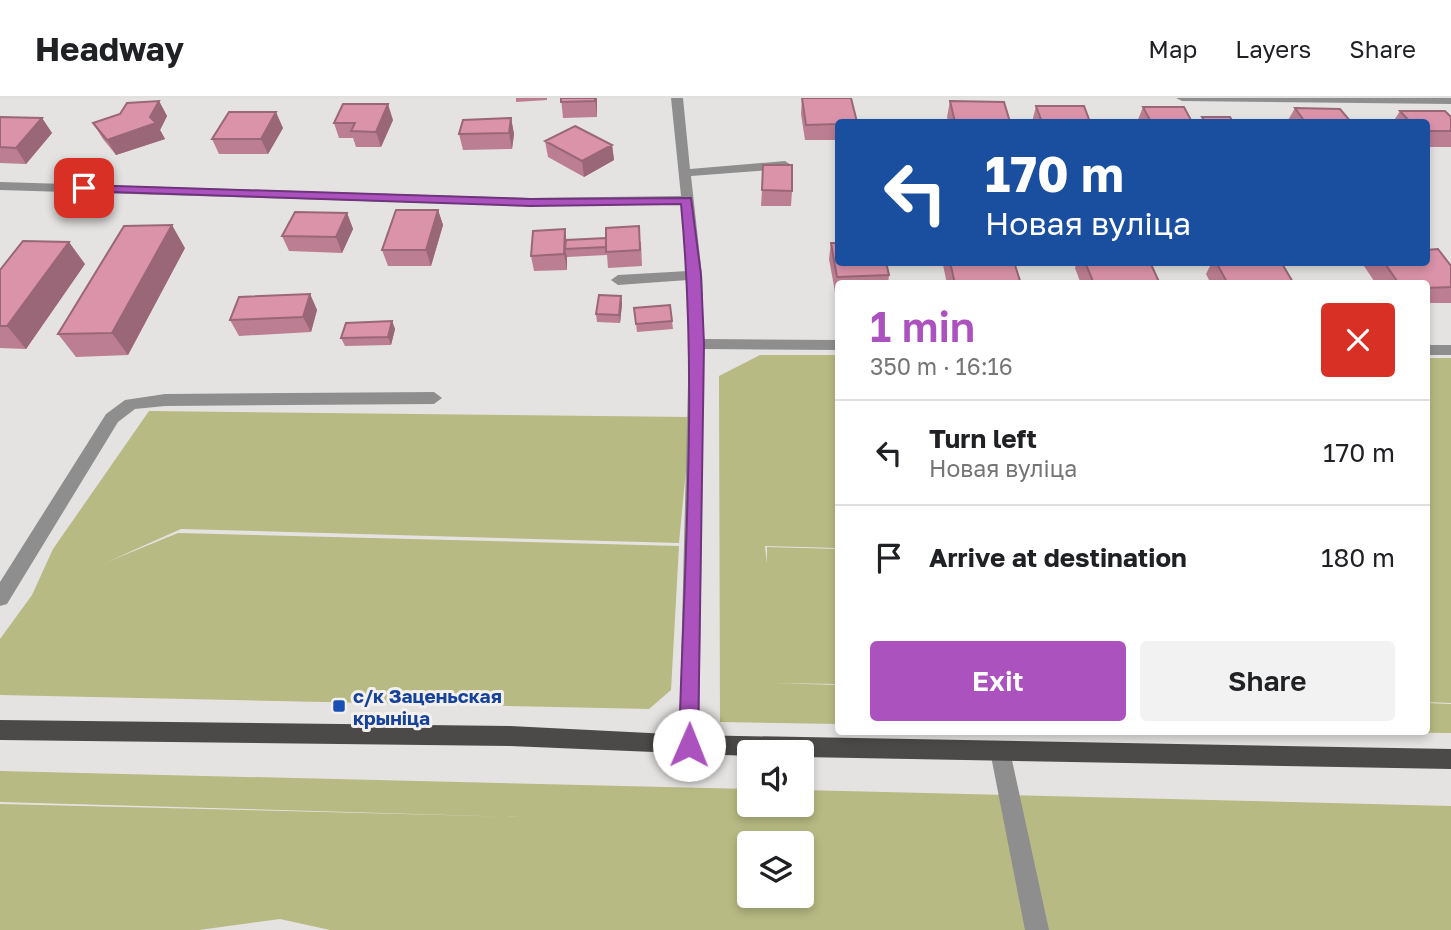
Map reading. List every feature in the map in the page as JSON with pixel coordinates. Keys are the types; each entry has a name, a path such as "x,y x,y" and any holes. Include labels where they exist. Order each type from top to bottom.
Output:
{"main road":[{"path":"0,730 510,736 689,745 1451,759"}],"street":[{"path":"677,98 695,275 697,344 689,745"},
{"path":"1182,98 1451,101"},
{"path":"684,173 788,165"},
{"path":"0,186 530,202 687,200"},
{"path":"618,280 695,275"},
{"path":"697,344 835,345"},
{"path":"1430,350 1451,350"},
{"path":"0,598 112,418 131,404 165,400 434,398"},
{"path":"1000,751 1037,930"}],"green space":[{"path":"760,355 835,355 835,548 765,546 767,564 767,547 835,549 835,684 773,683 835,685 835,724 720,722 719,376"},
{"path":"1430,358 1451,358 1451,703 1430,702"},
{"path":"149,411 691,417 679,543 181,529 107,562 178,533 679,546 671,690 649,709 0,695 0,639 32,595 53,549"},
{"path":"1430,703 1451,704 1451,733 1430,733"},
{"path":"0,771 737,789 737,817 814,817 814,790 1451,806 1451,930 330,930 280,919 199,930 0,930 0,804 523,817 0,802"}],"building":[{"path":"561,98 595,98 595,101 561,102"},
{"path":"802,98 851,98 856,119 835,119 835,124 806,125"},
{"path":"159,101 150,117 156,123 107,140 93,123 120,114 127,103"},
{"path":"950,101 1004,102 1009,119 954,119"},
{"path":"343,104 388,104 376,132 351,131 355,123 334,123"},
{"path":"1036,106 1084,106 1089,119 1041,119"},
{"path":"1143,107 1184,107 1190,119 1149,119"},
{"path":"1295,108 1340,109 1348,119 1303,119"},
{"path":"1400,111 1445,111 1451,117 1451,131 1430,131 1430,119 1407,119"},
{"path":"229,112 276,112 261,139 212,139"},
{"path":"0,117 42,118 16,148 0,147"},
{"path":"1202,117 1231,119 1203,119"},
{"path":"511,118 509,133 459,134 463,120"},
{"path":"575,126 612,145 582,161 545,141"},
{"path":"763,165 792,165 792,191 762,190"},
{"path":"396,210 438,210 426,250 382,250"},
{"path":"295,212 347,213 336,237 282,236"},
{"path":"172,225 112,333 58,334 124,226"},
{"path":"639,226 640,250 606,252 606,228"},
{"path":"565,229 564,254 531,256 533,231"},
{"path":"606,238 606,247 565,249 566,240"},
{"path":"23,241 69,242 7,326 0,326 0,270"},
{"path":"831,243 835,243 835,266"},
{"path":"1438,249 1451,266 1451,287 1430,288 1430,280 1396,280 1387,266 1430,266 1430,250"},
{"path":"835,266 887,266 889,275 837,277"},
{"path":"951,266 1015,266 1020,280 954,280"},
{"path":"1087,266 1152,266 1158,280 1092,280"},
{"path":"1218,266 1283,266 1292,280 1226,280"},
{"path":"310,294 303,317 230,320 239,297"},
{"path":"599,295 621,296 619,315 596,314"},
{"path":"670,305 672,321 636,324 634,308"},
{"path":"392,321 388,337 341,338 346,323"}],"place":[{"name":"с/к Заценьская крыніца","path":"339,706"}],"route":[{"path":"84,188 530,202 687,200 695,275 697,344 689,745"}]}
